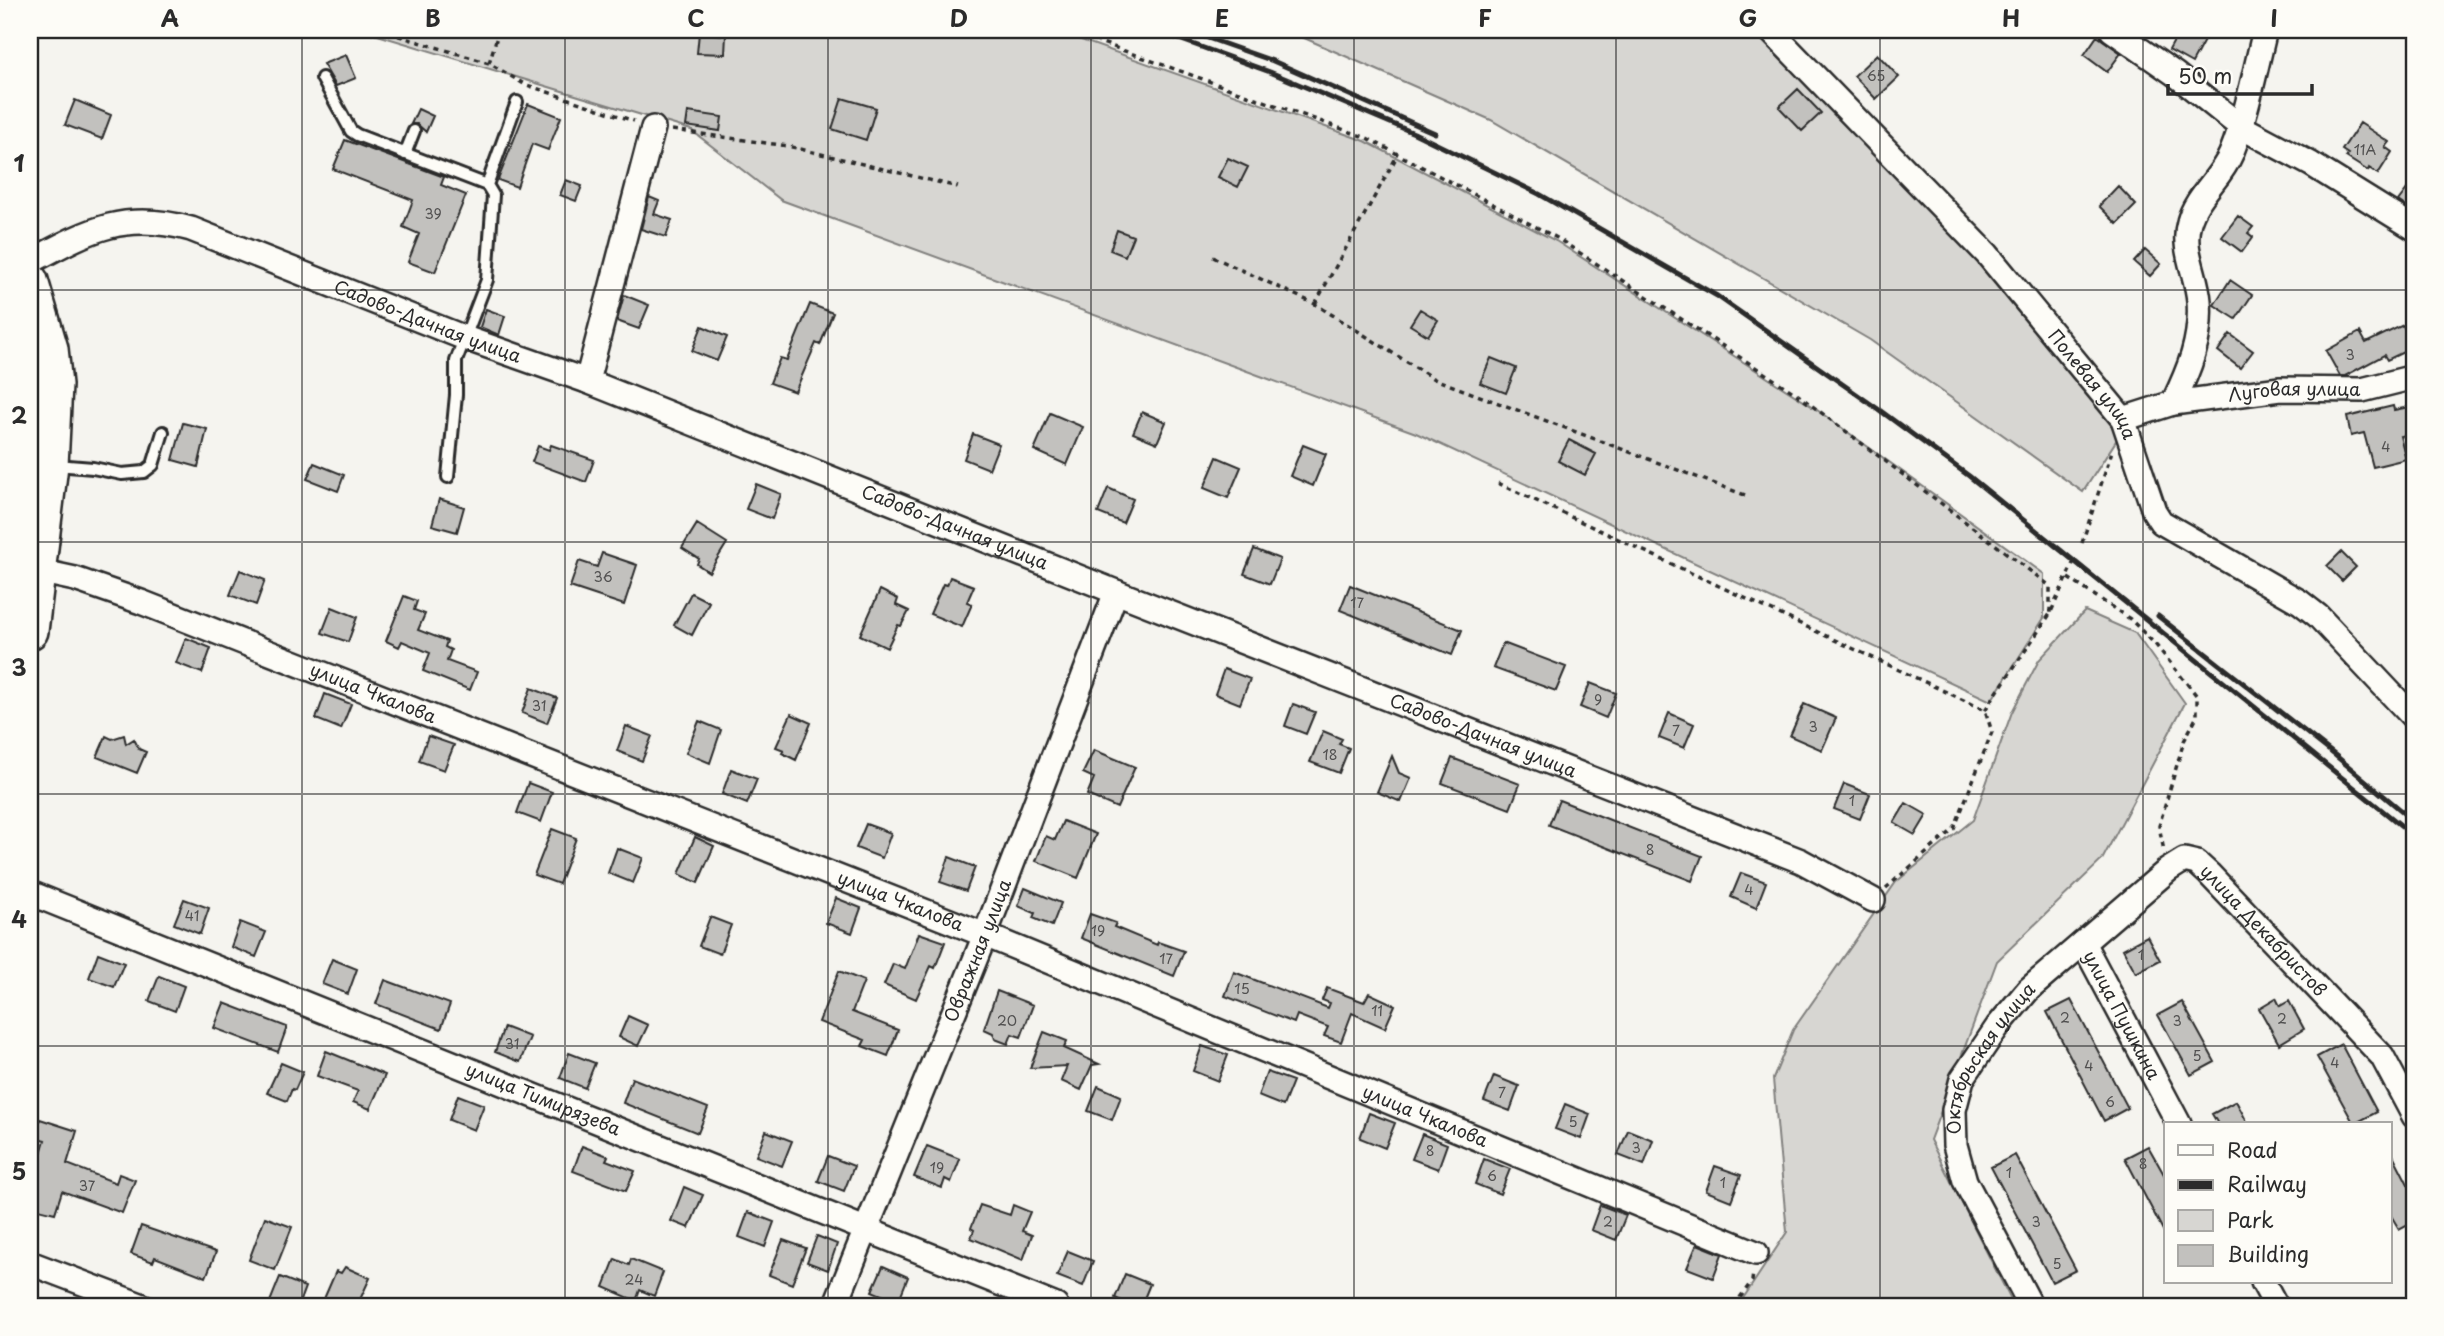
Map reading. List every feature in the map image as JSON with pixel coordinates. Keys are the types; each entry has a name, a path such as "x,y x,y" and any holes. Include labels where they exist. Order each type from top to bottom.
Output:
{"main road":[{"path":"30,281 50,349 54,422 30,631"}],"street":[{"name":"Полевая улица","path":"1770,30 1987,254 2123,419 2154,510 2161,522 2300,602 2318,617 2414,718"},
{"path":"2112,30 2175,74 2241,127 2311,164 2414,228"},
{"path":"2173,403 2190,368 2197,341 2199,300 2186,243 2189,221 2230,157 2241,127 2265,30"},
{"path":"587,381 653,128"},
{"name":"Садово-Дачная улица","path":"30,262 103,226 145,222 191,229 465,338 587,381 1801,861 1873,900"},
{"name":"Луговая улица","path":"2123,419 2173,403 2280,389 2362,390 2414,377"},
{"name":"улица Чкалова","path":"38,571 75,579 141,602 985,935 1756,1253"},
{"name":"Овражная улица","path":"835,1306 985,935 1116,592"},
{"name":"улица Декабристов","path":"2168,870 2184,860 2197,863 2209,873 2382,1056 2414,1116"},
{"path":"2083,943 2168,870"},
{"name":"улица Тимирязева","path":"30,893 1056,1306"},
{"name":"улица Пушкина","path":"2083,943 2178,1122"},
{"name":"Октябрьская улица","path":"2031,1306 1965,1181 1955,1145 1954,1110 1962,1079 1998,1026 2028,990 2083,943"},
{"path":"30,1263 143,1306"},
{"path":"2264,1284 2276,1306"}],"lane":[{"path":"322,78 351,131 487,185 493,195 487,281 456,361 456,395 448,477"},
{"path":"487,185 517,102"},
{"path":"405,154 414,131"},
{"path":"50,465 93,468 122,474 145,472 153,465 163,432"}],"path":[{"path":"489,63 499,30"},
{"path":"1066,30 1367,138 1557,238 1798,395 2050,586 2050,614"},
{"path":"1315,304 1397,155"},
{"path":"1213,257 1315,304 1434,379 1745,495"},
{"path":"2082,543 2123,419"},
{"path":"1498,483 1985,710 1992,732 1954,829 1873,900"},
{"path":"1985,710 2050,614 2074,561"},
{"path":"2067,577 2130,619 2155,644 2197,696 2197,716 2184,741 2159,826 2168,870"},
{"path":"1734,1306 1752,1281 1756,1253"}],"green space":[{"path":"361,30 1053,30 1365,141 1556,241 1813,407 2044,574 2044,618 1991,701 1416,433 781,200 691,130"},
{"path":"1286,30 1759,30 2130,419 2083,492 1870,340 1491,120"},
{"path":"2085,611 2135,633 2185,703 2102,860 1997,961 1930,1140 2014,1306 1738,1306 1787,1232 1773,1079 1793,1030 1896,882 1973,820 2012,712 2039,660"}],"building":[{"path":"2180,30 2197,30 2207,35 2192,63 2169,50"},
{"path":"699,33 726,35 725,54 697,53"},
{"path":"2097,36 2121,53 2107,72 2084,55"},
{"path":"1877,54 1899,77 1876,99 1854,76"},
{"path":"346,55 356,78 336,86 323,64"},
{"path":"1798,89 1821,113 1802,131 1779,107"},
{"path":"842,98 876,108 866,140 832,129"},
{"path":"75,100 111,115 102,139 65,125"},
{"path":"528,104 561,117 548,150 532,144 517,187 498,180"},
{"path":"418,109 433,116 426,132 417,124 411,124"},
{"path":"688,112 722,117 720,131 686,126"},
{"path":"2360,123 2389,142 2385,147 2392,152 2378,174 2346,157 2348,154 2342,150"},
{"path":"345,140 444,177 441,185 466,195 435,272 408,262 419,234 403,227 413,200 333,169"},
{"path":"1228,158 1248,167 1238,187 1218,177"},
{"path":"566,180 582,186 576,201 560,195"},
{"path":"2414,180 2414,212 2398,201"},
{"path":"2118,186 2136,205 2117,224 2099,206"},
{"path":"649,197 659,201 654,214 672,220 666,237 641,229"},
{"path":"2238,216 2253,227 2248,233 2253,237 2242,252 2222,237"},
{"path":"1117,230 1133,236 1125,256 1110,250"},
{"path":"2145,250 2161,264 2150,276 2134,262"},
{"path":"2230,280 2252,295 2236,319 2214,305"},
{"path":"624,295 649,305 639,329 617,321"},
{"path":"810,304 833,313 820,345 816,343 795,392 770,383 780,358 787,360"},
{"path":"486,309 505,316 499,335 480,327"},
{"path":"1420,309 1438,320 1428,336 1410,325"},
{"path":"2403,325 2414,347 2387,360 2384,355 2345,376 2340,376 2326,351 2360,332 2366,343"},
{"path":"702,326 727,337 717,361 692,351"},
{"path":"2230,334 2253,351 2240,368 2218,351"},
{"path":"1491,358 1516,368 1506,393 1480,383"},
{"path":"2393,406 2394,410 2414,406 2414,434 2400,436 2406,459 2373,467 2364,433 2351,436 2347,417"},
{"path":"1142,412 1166,422 1157,443 1133,433"},
{"path":"1050,413 1083,427 1067,465 1034,450"},
{"path":"183,423 207,429 198,467 173,460"},
{"path":"973,434 999,444 989,469 964,459"},
{"path":"1569,440 1596,454 1585,475 1558,461"},
{"path":"551,445 594,460 586,482 532,462 538,446 549,450"},
{"path":"1303,445 1326,454 1313,486 1290,476"},
{"path":"1217,457 1241,467 1228,498 1204,488"},
{"path":"314,463 344,475 338,491 307,479"},
{"path":"756,484 781,494 772,519 746,509"},
{"path":"1108,488 1133,499 1123,523 1098,513"},
{"path":"439,499 464,507 457,532 432,525"},
{"path":"697,524 727,543 709,572 697,564 699,559 682,548"},
{"path":"1254,549 1280,559 1270,584 1244,574"},
{"path":"2341,552 2356,567 2342,581 2327,566"},
{"path":"602,553 637,565 624,605 570,587 579,561 597,567"},
{"path":"240,570 265,580 256,605 230,595"},
{"path":"950,577 974,586 967,602 972,604 962,627 930,614 943,584 947,585"},
{"path":"1350,585 1462,630 1452,655 1340,610"},
{"path":"880,590 898,599 896,605 909,611 901,626 898,625 887,648 860,635"},
{"path":"691,593 709,602 692,635 674,625"},
{"path":"404,596 417,601 414,610 425,614 418,630 447,641 445,647 451,650 447,661 477,672 470,690 423,671 430,653 402,641 399,647 386,641"},
{"path":"332,607 357,617 348,642 322,633"},
{"path":"186,638 211,648 202,673 176,663"},
{"path":"1503,643 1566,667 1556,691 1493,668"},
{"path":"1224,669 1250,679 1240,704 1215,694"},
{"path":"1590,683 1616,693 1606,718 1580,707"},
{"path":"531,688 557,698 547,723 522,713"},
{"path":"325,694 351,704 341,729 316,719"},
{"path":"1293,704 1315,712 1306,734 1285,726"},
{"path":"1804,704 1836,718 1822,750 1790,736"},
{"path":"1669,713 1694,724 1684,748 1659,738"},
{"path":"791,714 811,723 796,760 776,747"},
{"path":"699,721 721,730 710,763 686,753"},
{"path":"626,726 652,736 642,761 617,751"},
{"path":"1323,731 1342,739 1339,744 1349,748 1339,773 1310,762"},
{"path":"124,735 126,744 134,739 139,749 146,752 137,773 97,757 106,736 112,739"},
{"path":"428,736 454,745 444,770 419,761"},
{"path":"1094,750 1135,767 1117,808 1087,795 1094,778 1083,773"},
{"path":"1392,756 1399,773 1411,778 1401,802 1377,792"},
{"path":"1452,758 1520,784 1510,809 1442,783"},
{"path":"731,769 757,779 747,804 722,794"},
{"path":"528,783 552,792 541,822 517,813"},
{"path":"1844,784 1870,794 1860,819 1834,809"},
{"path":"1559,800 1702,856 1692,881 1549,825"},
{"path":"1906,803 1927,815 1915,835 1894,823"},
{"path":"1063,821 1096,834 1078,878 1036,861 1046,836 1055,840"},
{"path":"866,824 891,833 882,858 856,848"},
{"path":"552,829 576,838 559,884 534,875"},
{"path":"695,837 714,846 698,883 679,874"},
{"path":"617,848 643,858 633,883 608,873"},
{"path":"949,857 975,867 966,891 940,882"},
{"path":"1741,873 1766,882 1756,908 1731,897"},
{"path":"1025,888 1061,903 1052,926 1033,918 1035,913 1018,906"},
{"path":"836,898 861,908 852,933 826,923"},
{"path":"184,899 209,908 200,934 174,924"},
{"path":"1090,914 1116,923 1114,927 1157,945 1158,942 1184,951 1174,976 1081,938"},
{"path":"710,917 731,925 720,954 699,946"},
{"path":"240,922 266,932 256,957 231,947"},
{"path":"919,933 945,942 935,968 931,966 916,999 884,985 893,964 905,969"},
{"path":"2147,936 2160,960 2136,973 2123,949"},
{"path":"98,953 124,963 114,987 89,978"},
{"path":"332,959 357,969 348,994 322,984"},
{"path":"839,971 864,981 852,1012 898,1030 888,1056 862,1046 865,1040 819,1022"},
{"path":"1234,972 1328,1008 1330,1003 1322,1000 1327,988 1364,1002 1369,993 1395,1005 1385,1028 1352,1013 1341,1042 1324,1036 1328,1027 1297,1015 1294,1023 1225,996"},
{"path":"159,976 184,986 175,1011 149,1001"},
{"path":"385,980 450,1004 441,1029 376,1004"},
{"path":"997,991 1033,1005 1021,1037 1012,1034 1008,1044 995,1039 993,1033 984,1029"},
{"path":"2276,998 2280,1006 2289,1001 2304,1029 2279,1044 2259,1008"},
{"path":"2071,1000 2128,1108 2104,1121 2047,1012"},
{"path":"2182,1002 2215,1062 2191,1075 2158,1015"},
{"path":"224,1003 287,1027 278,1052 214,1028"},
{"path":"628,1016 648,1025 638,1046 619,1037"},
{"path":"504,1027 530,1037 520,1062 495,1052"},
{"path":"1044,1032 1067,1041 1064,1048 1099,1064 1092,1065 1081,1090 1061,1081 1067,1066 1030,1068"},
{"path":"2341,1044 2377,1112 2353,1122 2317,1057"},
{"path":"1202,1046 1228,1055 1218,1081 1193,1071"},
{"path":"326,1051 385,1075 370,1109 353,1102 358,1091 317,1076"},
{"path":"569,1053 595,1063 585,1088 560,1078"},
{"path":"281,1063 303,1072 287,1101 267,1093"},
{"path":"1267,1072 1293,1081 1283,1106 1258,1096"},
{"path":"1494,1076 1519,1086 1510,1111 1484,1101"},
{"path":"632,1078 708,1108 698,1133 623,1103"},
{"path":"1098,1086 1121,1096 1112,1120 1088,1111"},
{"path":"458,1095 484,1105 474,1130 449,1120"},
{"path":"2236,1101 2247,1122 2217,1122 2212,1114"},
{"path":"1565,1104 1590,1114 1581,1139 1555,1129"},
{"path":"1369,1113 1395,1123 1385,1148 1360,1138"},
{"path":"40,1119 77,1131 67,1164 116,1183 119,1174 135,1180 122,1213 62,1191 55,1213 30,1207 30,1190 45,1140 34,1137"},
{"path":"1628,1130 1653,1140 1644,1165 1618,1155"},
{"path":"766,1131 792,1141 782,1166 756,1156"},
{"path":"1422,1134 1447,1144 1438,1169 1412,1159"},
{"path":"582,1146 608,1156 606,1160 635,1171 626,1191 573,1171"},
{"path":"927,1146 960,1159 951,1182 945,1179 942,1188 914,1177"},
{"path":"2148,1146 2164,1174 2164,1232 2125,1158"},
{"path":"2392,1153 2409,1186 2414,1183 2414,1221 2399,1229 2392,1217"},
{"path":"2015,1155 2076,1270 2052,1282 1991,1167"},
{"path":"828,1156 854,1166 844,1191 818,1181"},
{"path":"1484,1159 1510,1169 1500,1194 1475,1184"},
{"path":"1715,1166 1741,1175 1731,1201 1706,1191"},
{"path":"684,1187 703,1195 689,1228 671,1221"},
{"path":"980,1205 1010,1215 1013,1205 1030,1212 1022,1231 1032,1235 1023,1260 971,1238 974,1230 971,1228"},
{"path":"1600,1205 1626,1215 1616,1240 1591,1230"},
{"path":"748,1212 774,1222 765,1247 739,1237"},
{"path":"265,1217 292,1227 275,1270 249,1260"},
{"path":"141,1226 216,1252 206,1277 155,1257 153,1262 131,1254"},
{"path":"817,1236 837,1244 828,1270 807,1262"},
{"path":"783,1240 806,1248 792,1284 769,1275"},
{"path":"1697,1244 1722,1254 1713,1278 1687,1268"},
{"path":"1068,1251 1093,1261 1083,1286 1057,1276"},
{"path":"615,1259 629,1265 631,1259 663,1272 654,1296 640,1290 636,1301 604,1287"},
{"path":"883,1266 908,1277 898,1302 872,1291"},
{"path":"345,1267 370,1278 357,1306 335,1306 323,1301 336,1271 341,1273"},
{"path":"1125,1274 1150,1284 1141,1306 1133,1306 1115,1298"},
{"path":"280,1277 305,1287 298,1306 281,1306 270,1302"}],"railway":[{"path":"1154,30 1270,72 1414,133 1539,194 1717,296 1969,476 2414,836"},
{"path":"1185,30 1273,61 1435,133"},
{"path":"2158,616 2414,821"}]}
